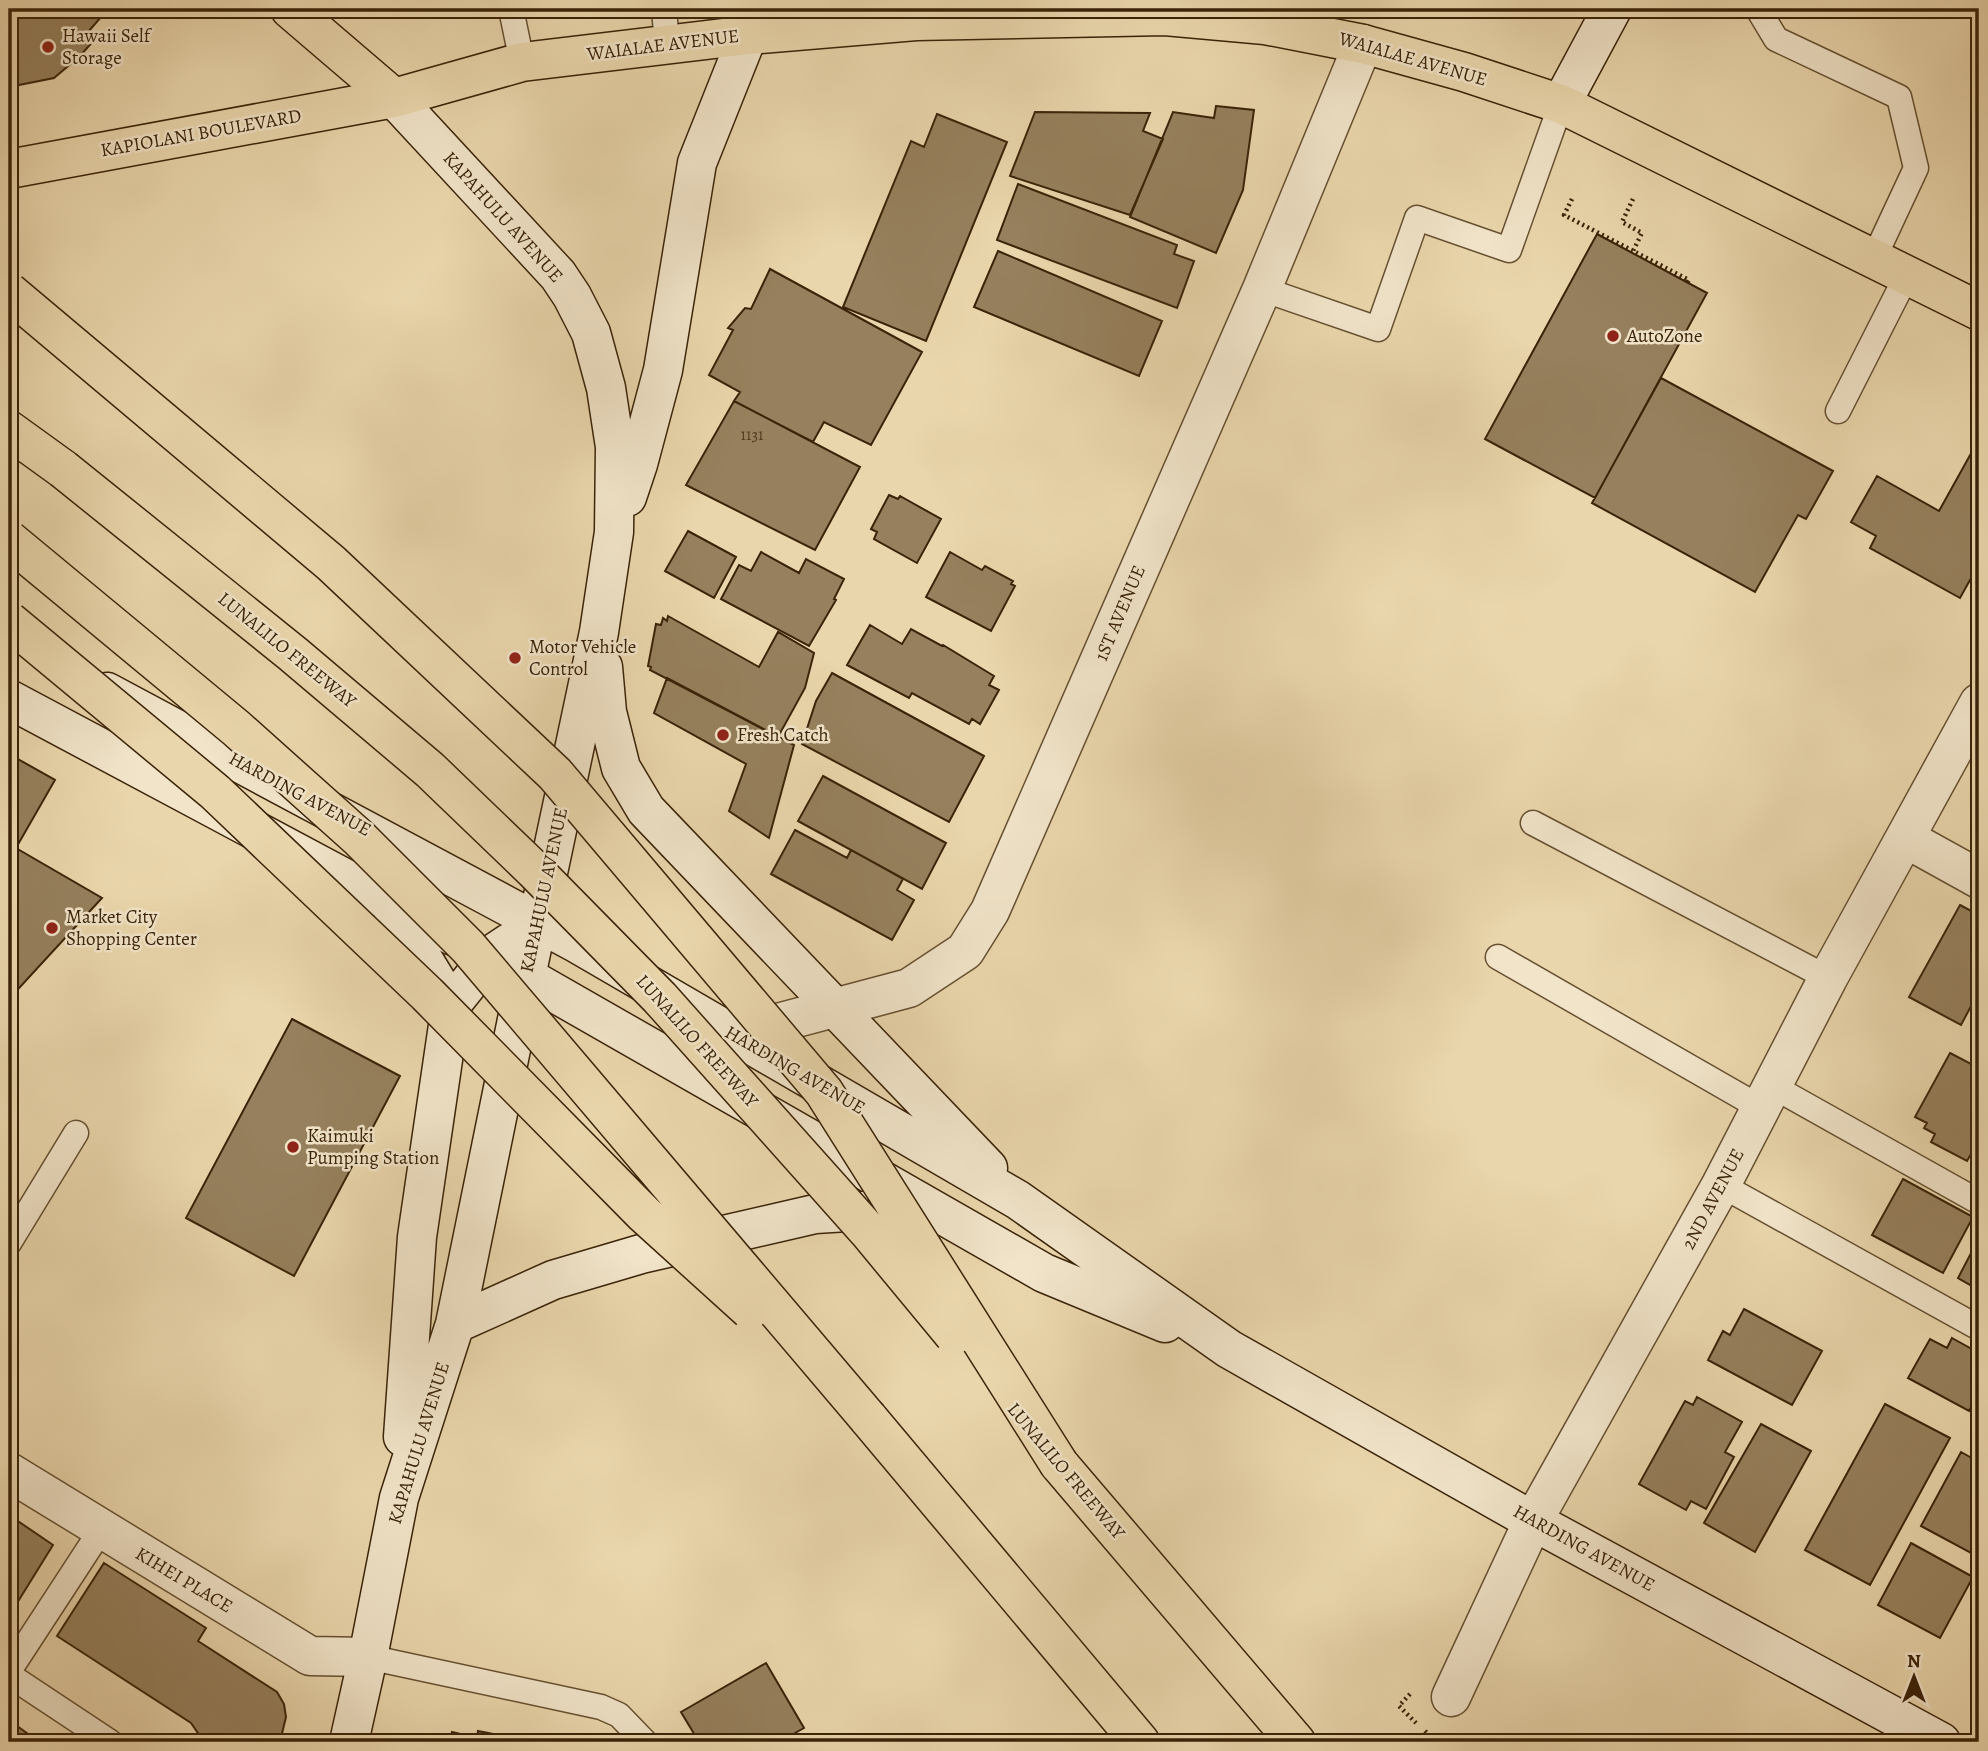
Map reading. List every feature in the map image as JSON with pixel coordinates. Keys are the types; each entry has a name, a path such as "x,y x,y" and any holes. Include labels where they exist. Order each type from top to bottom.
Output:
{"main road":[{"path":"290,9 394,98"},
{"path":"1561,104 1612,9"},
{"name":"WAIALAE AVENUE","path":"394,98 666,26 771,25 917,15 1065,14 1165,16 1322,34 1464,72 1561,104 1979,311"},
{"path":"614,532 638,464 663,370 697,163 771,25"},
{"name":"1ST AVENUE","path":"735,1035 909,988 965,951 990,911 1262,289 1363,44"},
{"name":"KAPIOLANI BOULEVARD","path":"9,169 394,98"},
{"name":"KAPAHULU AVENUE","path":"349,1742 398,1497 455,1324 599,632 614,532 615,447 606,388 591,333 577,305 558,275 394,98"},
{"path":"9,292 331,563 555,774 824,1092 1059,1464"},
{"name":"LUNALILO FREEWAY","path":"9,430 63,469 303,663 430,770 534,870 660,999 868,1231 1059,1464 1296,1742"},
{"path":"9,540 246,738 359,838 468,947 1140,1742"},
{"path":"9,621 215,792 427,994 644,1214 867,1418"},
{"path":"599,632 607,712 621,768 646,810 838,1008 1018,1200"},
{"name":"HARDING AVENUE","path":"9,643 163,721 539,921 1018,1200 1229,1349 1904,1733 1941,1742"},
{"name":"HARDING AVENUE","path":"9,699 491,955 1044,1273 1229,1349"},
{"name":"2ND AVENUE","path":"1451,1697 1533,1521 1721,1185 1828,978 1979,703"},
{"path":"1905,838 1979,879"},
{"path":"389,903 451,1005"},
{"path":"398,1497 417,1237 451,1005 491,955 539,921"},
{"path":"455,1324 553,1280 640,1254 788,1220 815,1214 879,1210 938,1214"},
{"name":"KIHEI PLACE","path":"9,1472 310,1656 368,1657"}],"lane":[{"path":"511,9 522,62"},
{"path":"1758,9 1776,39 1899,97 1916,168 1891,266 1838,411"},
{"path":"1262,289 1378,329 1418,218 1509,250 1561,104"},
{"path":"1533,823 1828,978"},
{"path":"1498,957 1766,1097 1979,1202"},
{"path":"9,1242 76,1133"},
{"path":"1721,1185 1979,1328"},
{"path":"101,1530 9,1673 110,1742"},
{"path":"368,1657 601,1707 619,1715 645,1742"}],"path":[{"path":"1572,199 1564,215 1689,279 1687,283"},
{"path":"1633,199 1622,222 1643,233 1633,251"}],"building":[{"name":"Hawaii Self Storage","path":"9,9 108,9 88,32 95,39 54,78 9,87"},
{"path":"1216,106 1254,110 1243,190 1216,253 1130,217 1173,112 1214,118"},
{"path":"1035,112 1150,113 1143,131 1163,139 1130,215 1010,176"},
{"path":"937,114 1007,142 926,341 843,307 911,141 924,147"},
{"path":"1018,184 1177,245 1174,254 1194,261 1177,308 997,240"},
{"name":"AutoZone","path":"1597,234 1707,293 1595,498 1485,439"},
{"path":"998,251 1162,321 1139,376 974,307"},
{"path":"770,269 922,352 871,445 824,422 813,442 734,401 740,392 709,375 733,330 728,328 745,308 751,309"},
{"path":"1661,378 1833,471 1806,519 1798,515 1755,592 1592,503"},
{"path":"734,401 860,467 815,550 686,485"},
{"path":"1979,439 1979,564 1960,598 1870,548 1876,536 1851,522 1877,476 1939,511"},
{"path":"889,495 898,499 900,496 941,519 917,563 874,539 877,532 871,529"},
{"path":"688,531 736,557 714,598 665,571"},
{"path":"761,552 799,573 806,559 844,579 834,599 836,600 809,646 721,599 739,565 751,571"},
{"path":"950,552 982,570 985,566 1013,581 1011,584 1015,586 991,631 926,597"},
{"path":"668,616 759,667 778,632 814,653 805,688 778,737 650,670 651,667 648,666 656,624 661,625 663,618 667,621"},
{"path":"870,625 902,644 911,629 994,676 989,685 999,690 980,724 972,719 969,724 912,693 909,698 847,665"},
{"path":"832,673 984,756 949,822 802,744 816,701"},
{"path":"667,678 794,745 769,838 729,811 746,764 654,713"},
{"path":"9,754 55,780 16,848 9,844"},
{"path":"823,776 946,843 922,889 798,821"},
{"path":"795,830 847,858 851,850 903,879 897,890 914,900 892,940 771,874"},
{"path":"9,844 102,898 9,999"},
{"path":"1960,905 1979,915 1979,991 1961,1025 1909,997"},
{"name":"Kaimuki Pumping Station","path":"292,1019 400,1076 294,1276 186,1218"},
{"path":"1950,1053 1979,1068 1979,1158 1971,1154 1967,1161 1931,1142 1935,1134 1924,1128 1927,1123 1915,1117"},
{"path":"1903,1179 1973,1217 1943,1273 1872,1235"},
{"path":"1979,1238 1979,1290 1958,1278"},
{"path":"1744,1309 1822,1351 1792,1405 1708,1360 1723,1331 1730,1335"},
{"path":"1952,1338 1979,1353 1979,1393 1969,1411 1908,1378 1930,1339 1947,1348"},
{"path":"1697,1397 1742,1422 1725,1452 1734,1457 1706,1509 1691,1501 1686,1510 1639,1484 1685,1401 1693,1405"},
{"path":"1885,1404 1950,1438 1870,1585 1805,1550"},
{"path":"1761,1424 1811,1451 1755,1552 1704,1523"},
{"path":"1961,1452 1979,1462 1979,1539 1971,1553 1921,1526"},
{"path":"9,1515 53,1545 9,1616"},
{"path":"1911,1543 1973,1577 1940,1638 1878,1605"},
{"path":"104,1563 206,1628 198,1641 277,1692 284,1704 286,1717 280,1742 204,1742 191,1723 57,1636"},
{"path":"766,1663 804,1728 779,1742 699,1742 681,1712"},
{"path":"9,1720 39,1742 9,1742"},
{"path":"478,1731 534,1742 450,1742 452,1732 477,1738"}],"place":[{"name":"Hawaii Self Storage","path":"48,47"},
{"name":"AutoZone","path":"1613,336"},
{"name":"Motor Vehicle Control","path":"515,658"},
{"name":"Fresh Catch","path":"723,735"},
{"name":"Market City Shopping Center","path":"52,928"},
{"name":"Kaimuki Pumping Station","path":"293,1147"}]}
